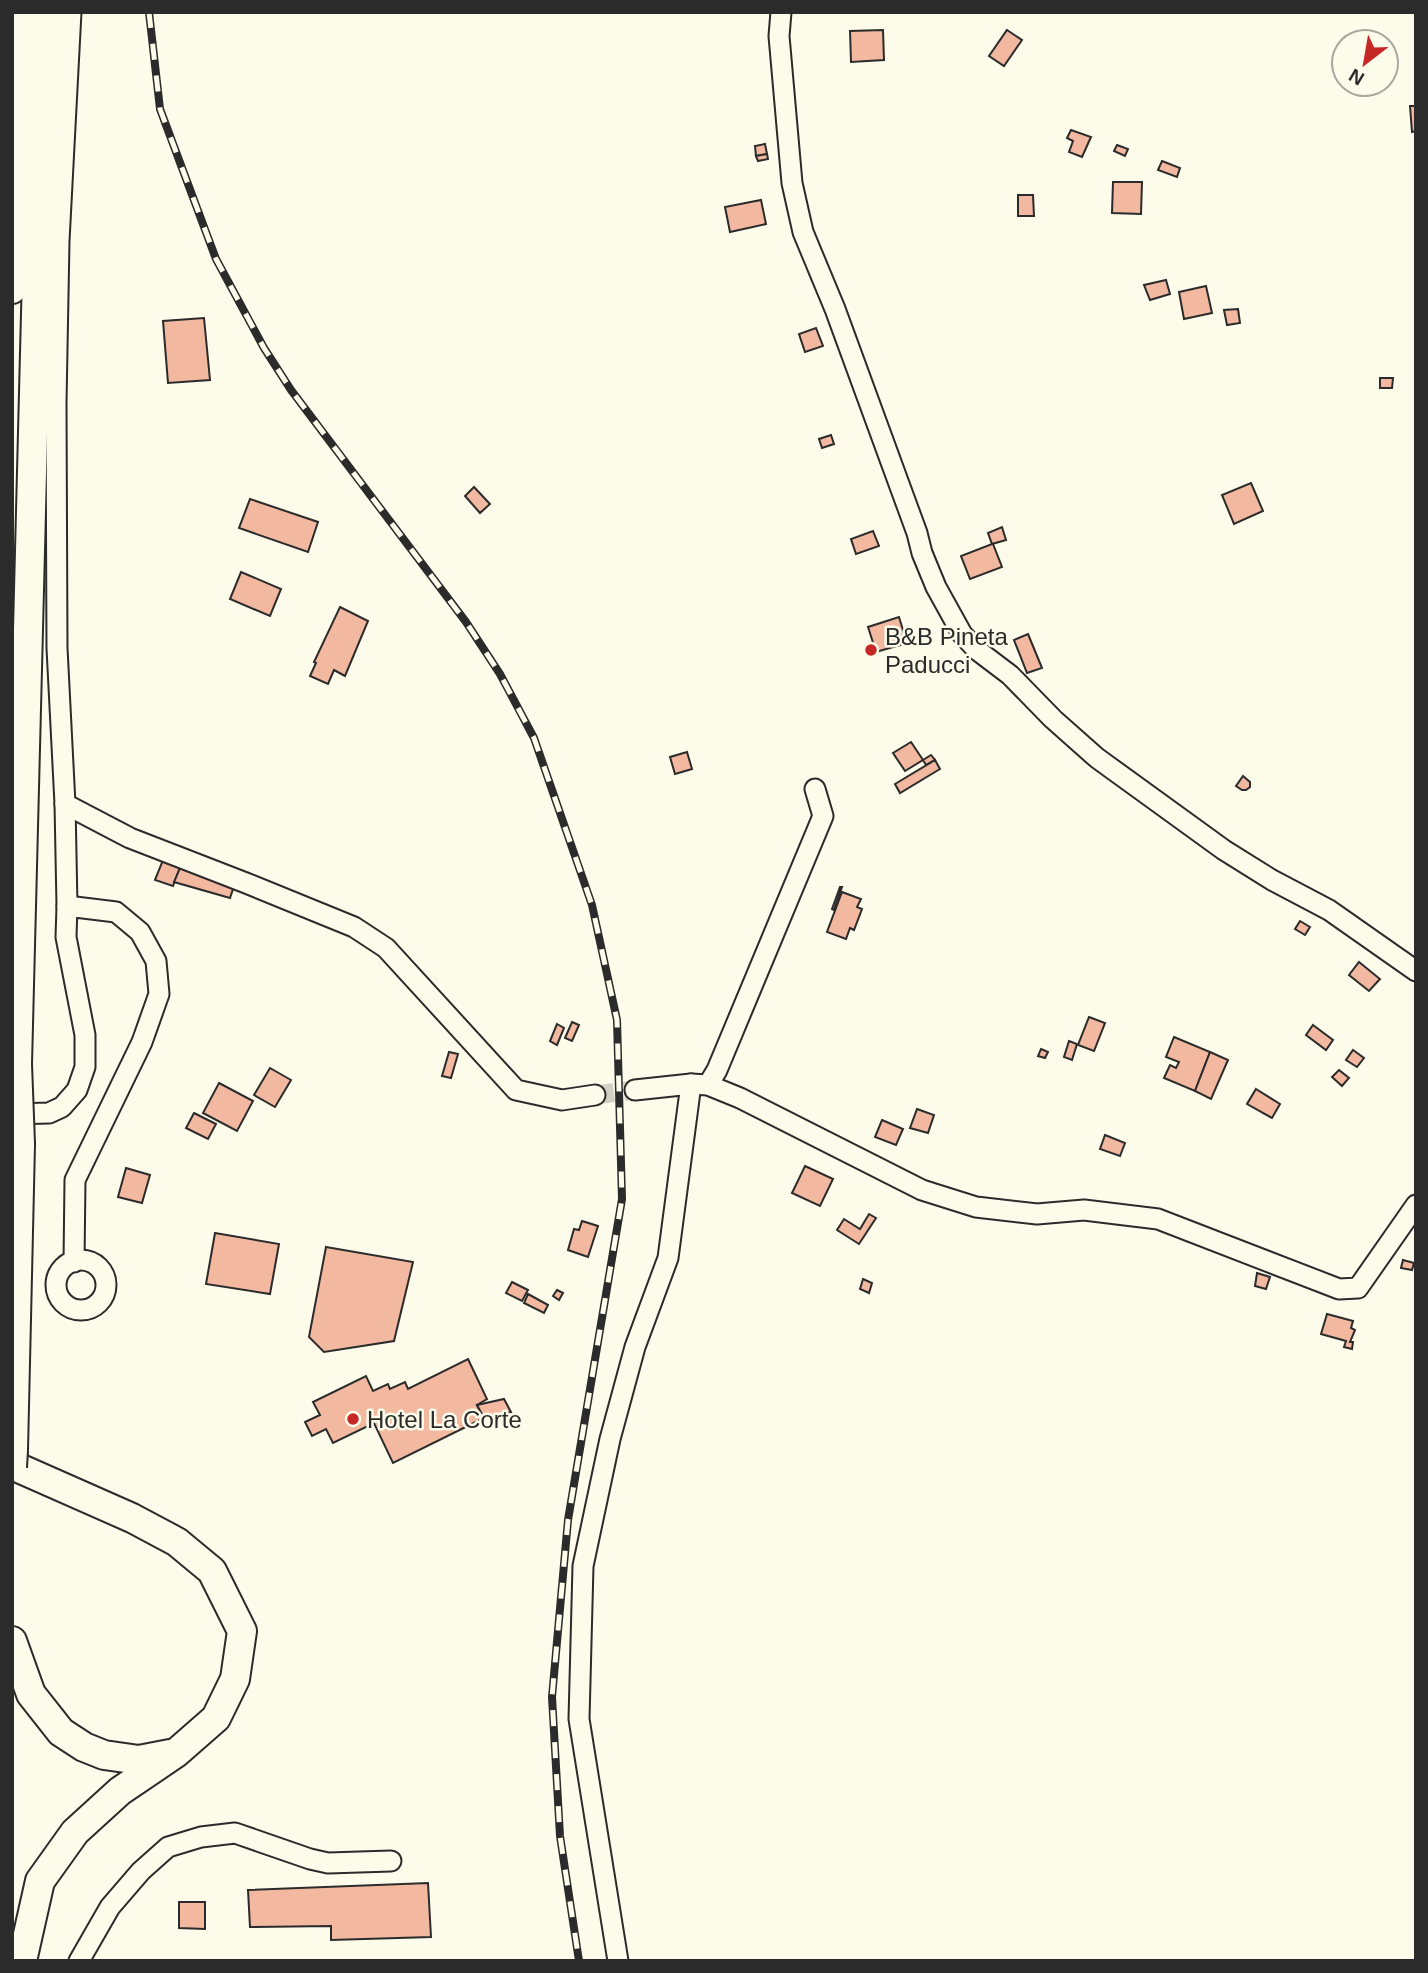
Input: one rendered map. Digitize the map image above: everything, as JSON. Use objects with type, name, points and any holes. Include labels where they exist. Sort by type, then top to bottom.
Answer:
[{"type":"highway","points":[[12,289],[28,12]]},
{"type":"highway","points":[[22,1961],[40,1881],[75,1832],[120,1791],[176,1753],[216,1718],[235,1679],[242,1631],[212,1571],[177,1542],[132,1518],[12,1466],[20,1144],[17,1064],[37,274],[51,12]]},
{"type":"highway","points":[[12,1641],[31,1694],[61,1732],[104,1755],[139,1760],[176,1753]]},
{"type":"street","points":[[12,1114],[50,1113],[62,1107],[77,1090],[85,1067],[85,1035],[66,937],[65,804],[57,648],[56,390],[59,241],[71,12]]},
{"type":"street","points":[[781,12],[779,36],[792,183],[803,232],[835,309],[922,553],[936,587],[962,634],[977,650],[1010,675],[1053,719],[1097,758],[1224,850],[1272,880],[1329,910],[1416,971]]},
{"type":"street","points":[[618,1961],[579,1719],[583,1566],[610,1439],[635,1347],[668,1258],[700,1085],[722,1058],[823,816],[815,789]]},
{"type":"street","points":[[65,804],[130,838],[354,928],[386,948],[516,1090],[562,1100],[595,1095]]},
{"type":"street","points":[[67,906],[116,912],[140,932],[156,961],[159,994],[142,1042],[75,1180],[74,1262]]},
{"type":"street","points":[[635,1090],[700,1085],[740,1098],[922,1189],[976,1207],[1037,1214],[1084,1210],[1158,1219],[1339,1289],[1358,1288],[1416,1205]]},
{"type":"street","points":[[79,1961],[110,1907],[141,1871],[168,1847],[201,1837],[235,1833],[328,1863],[391,1861]]},
{"type":"building","points":[[883,30],[884,60],[851,62],[850,31]]},
{"type":"building","points":[[1007,30],[1022,40],[1004,66],[989,56]]},
{"type":"building","points":[[1410,106],[1416,106],[1416,131],[1412,132]]},
{"type":"building","points":[[1071,130],[1091,137],[1082,157],[1069,152],[1073,141],[1067,138]]},
{"type":"building","points":[[765,144],[767,154],[756,156],[755,146]]},
{"type":"building","points":[[1117,145],[1128,149],[1125,156],[1114,151]]},
{"type":"building","points":[[767,154],[768,159],[758,161],[756,156]]},
{"type":"building","points":[[1162,161],[1180,168],[1177,177],[1158,170]]},
{"type":"building","points":[[1113,182],[1142,182],[1141,214],[1112,213]]},
{"type":"building","points":[[1018,195],[1033,195],[1034,216],[1018,216]]},
{"type":"building","points":[[761,200],[766,224],[730,232],[725,207]]},
{"type":"building","points":[[1166,280],[1170,294],[1150,300],[1144,285]]},
{"type":"building","points":[[1206,286],[1212,313],[1184,319],[1179,292]]},
{"type":"building","points":[[1238,309],[1240,323],[1227,325],[1224,310]]},
{"type":"building","points":[[204,318],[210,380],[168,383],[163,321]]},
{"type":"building","points":[[816,328],[823,346],[805,352],[799,334]]},
{"type":"building","points":[[1380,378],[1393,378],[1392,388],[1380,388]]},
{"type":"building","points":[[831,435],[834,444],[822,448],[819,439]]},
{"type":"building","points":[[1251,483],[1263,511],[1234,524],[1222,495]]},
{"type":"building","points":[[474,487],[490,504],[480,513],[465,496]]},
{"type":"building","points":[[250,499],[318,522],[308,552],[239,528]]},
{"type":"building","points":[[1002,527],[1006,540],[992,544],[988,533]]},
{"type":"building","points":[[873,531],[879,546],[856,554],[851,539]]},
{"type":"building","points":[[993,544],[1002,567],[970,579],[961,556]]},
{"type":"building","points":[[241,572],[281,589],[270,616],[230,599]]},
{"type":"building","points":[[340,607],[368,621],[345,676],[334,670],[328,684],[310,676]]},
{"type":"building","points":[[899,617],[907,643],[876,652],[868,627]]},
{"type":"building","points":[[1028,634],[1042,668],[1027,673],[1014,640]]},
{"type":"building","points":[[911,742],[923,760],[905,771],[893,753]]},
{"type":"building","points":[[687,752],[692,769],[675,774],[670,757]]},
{"type":"building","points":[[931,755],[935,760],[926,765],[923,760]]},
{"type":"building","points":[[935,760],[940,769],[900,793],[895,784]]},
{"type":"building","points":[[1243,776],[1250,782],[1250,787],[1246,790],[1236,786]]},
{"type":"building","points":[[165,855],[182,863],[173,886],[155,880]]},
{"type":"building","points":[[182,863],[235,883],[230,898],[174,882]]},
{"type":"building","points":[[842,887],[834,910],[832,909]]},
{"type":"building","points":[[842,892],[861,899],[857,907],[862,909],[854,930],[850,928],[846,939],[827,932]]},
{"type":"building","points":[[1300,921],[1310,927],[1305,935],[1295,929]]},
{"type":"building","points":[[1359,962],[1380,979],[1369,991],[1349,975]]},
{"type":"building","points":[[1089,1017],[1105,1023],[1094,1051],[1078,1045]]},
{"type":"building","points":[[572,1022],[579,1025],[572,1041],[565,1038]]},
{"type":"building","points":[[557,1024],[564,1028],[557,1045],[550,1041]]},
{"type":"building","points":[[1313,1025],[1333,1040],[1326,1050],[1306,1035]]},
{"type":"building","points":[[1174,1037],[1210,1052],[1195,1091],[1164,1078],[1170,1065],[1176,1068],[1179,1062],[1166,1057]]},
{"type":"building","points":[[1069,1041],[1077,1044],[1072,1060],[1064,1057]]},
{"type":"building","points":[[1041,1049],[1048,1052],[1045,1058],[1038,1056]]},
{"type":"building","points":[[1353,1050],[1364,1058],[1357,1067],[1346,1060]]},
{"type":"building","points":[[449,1052],[458,1054],[451,1078],[442,1076]]},
{"type":"building","points":[[1210,1052],[1228,1060],[1211,1099],[1195,1091]]},
{"type":"building","points":[[270,1068],[291,1080],[275,1107],[254,1095]]},
{"type":"building","points":[[1339,1070],[1349,1078],[1342,1086],[1332,1077]]},
{"type":"building","points":[[219,1083],[253,1101],[237,1131],[203,1113]]},
{"type":"building","points":[[1256,1089],[1280,1104],[1272,1118],[1247,1104]]},
{"type":"building","points":[[917,1109],[934,1115],[928,1133],[910,1128]]},
{"type":"building","points":[[194,1113],[216,1124],[208,1139],[186,1128]]},
{"type":"building","points":[[882,1120],[903,1129],[896,1145],[875,1137]]},
{"type":"building","points":[[1105,1135],[1125,1143],[1120,1156],[1100,1149]]},
{"type":"building","points":[[805,1166],[833,1179],[820,1206],[792,1193]]},
{"type":"building","points":[[126,1168],[150,1175],[142,1203],[118,1197]]},
{"type":"building","points":[[869,1214],[876,1218],[859,1244],[837,1230],[844,1219],[860,1229]]},
{"type":"building","points":[[582,1221],[598,1226],[588,1257],[568,1250],[574,1229],[579,1230]]},
{"type":"building","points":[[215,1233],[279,1244],[270,1294],[206,1284]]},
{"type":"building","points":[[326,1247],[413,1262],[394,1341],[324,1352],[309,1337]]},
{"type":"building","points":[[1403,1260],[1414,1263],[1412,1270],[1401,1268]]},
{"type":"building","points":[[1257,1273],[1270,1277],[1266,1289],[1255,1286]]},
{"type":"building","points":[[863,1279],[872,1283],[869,1293],[860,1289]]},
{"type":"building","points":[[512,1282],[528,1290],[522,1301],[506,1293]]},
{"type":"building","points":[[557,1290],[563,1293],[559,1300],[553,1296]]},
{"type":"building","points":[[528,1294],[548,1305],[544,1313],[524,1303]]},
{"type":"building","points":[[1327,1314],[1353,1321],[1351,1328],[1355,1330],[1350,1342],[1353,1342],[1352,1349],[1344,1347],[1346,1341],[1321,1334]]},
{"type":"building","points":[[468,1359],[487,1399],[477,1405],[484,1418],[393,1463],[374,1423],[333,1443],[326,1429],[312,1436],[305,1422],[320,1415],[313,1402],[366,1376],[373,1391],[388,1384],[390,1389],[405,1382],[408,1389]]},
{"type":"building","points":[[504,1399],[511,1412],[484,1418],[477,1405]]},
{"type":"building","points":[[428,1883],[431,1937],[331,1940],[331,1926],[250,1927],[248,1890]]},
{"type":"building","points":[[179,1902],[205,1902],[205,1929],[179,1928]]},
{"type":"tunnel","points":[[595,1095],[635,1090]]},
{"type":"railway","points":[[149,12],[160,109],[216,259],[264,348],[291,390],[466,622],[500,674],[534,738],[592,905],[617,1020],[622,1199],[568,1520],[552,1697],[560,1836],[579,1961]]},
{"type":"place","name":"B&B Pineta Paducci","points":[[871,650]]},
{"type":"place","name":"Hotel La Corte","points":[[353,1419]]}]
